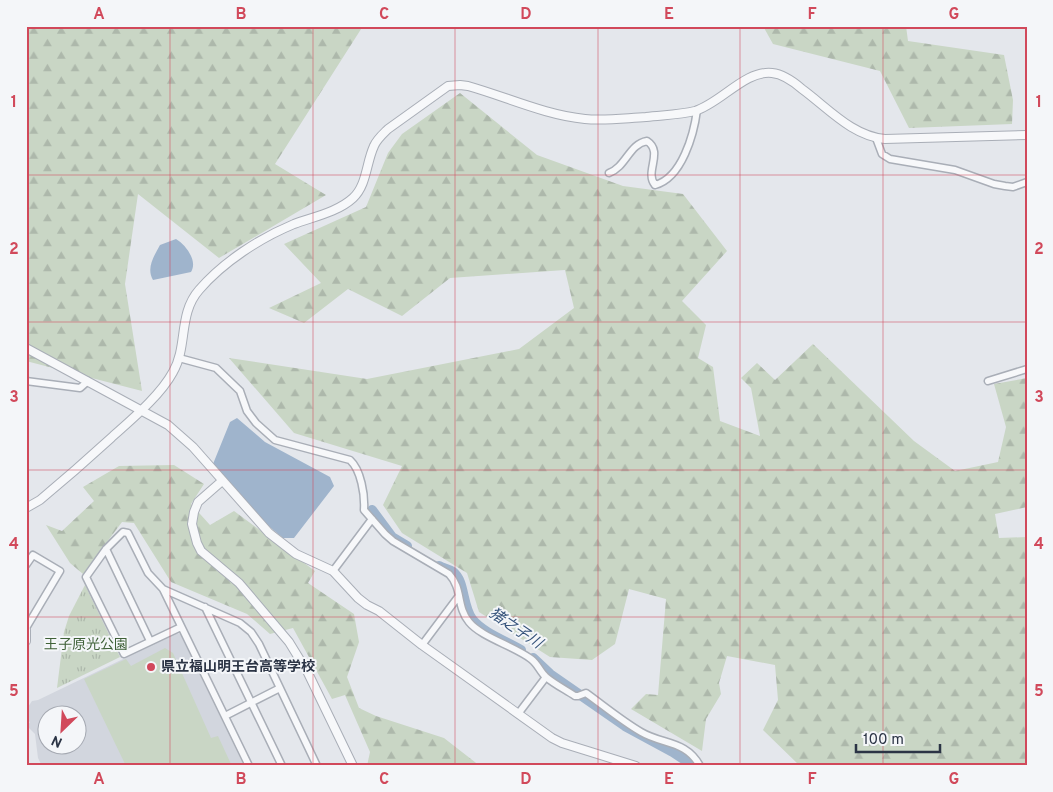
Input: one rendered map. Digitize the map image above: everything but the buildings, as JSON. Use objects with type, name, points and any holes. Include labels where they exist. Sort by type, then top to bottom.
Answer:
[{"type":"street","points":[[26,508],[40,500],[141,412],[172,375],[179,358],[188,306],[199,290],[227,264],[256,244],[293,225],[341,206],[354,198],[363,183],[370,156],[380,137],[388,129],[443,89],[454,85],[468,86],[554,113],[588,119],[674,114],[698,110],[708,106],[753,76],[776,73],[795,84],[854,129],[862,134],[876,138],[885,140],[1027,135]]},
{"type":"street","points":[[609,173],[617,170],[638,144],[647,141],[653,147],[654,152],[651,177],[653,183],[655,185],[659,184],[668,178],[681,162],[689,144],[698,110]]},
{"type":"street","points":[[876,138],[882,154],[890,159],[956,170],[994,184],[1005,186],[1013,187],[1027,182]]},
{"type":"street","points":[[26,348],[168,425],[180,434],[280,544],[296,554],[333,571],[367,605],[380,611],[422,645],[518,714],[562,743],[634,765]]},
{"type":"street","points":[[179,358],[216,368],[240,391],[247,412],[275,440],[350,460],[358,470],[365,502],[364,510],[393,541],[449,574],[456,581],[459,589],[458,597],[463,612],[469,622],[480,631],[532,659],[546,677],[581,695],[586,693],[644,733],[686,748],[693,754],[700,766]]},
{"type":"street","points":[[988,381],[1027,369]]},
{"type":"street","points":[[26,381],[80,388],[88,381]]},
{"type":"street","points":[[222,481],[198,502],[192,524],[196,543],[201,551],[239,583],[289,642],[308,673],[352,766]]},
{"type":"street","points":[[333,571],[372,519]]},
{"type":"street","points":[[181,627],[124,654],[86,577],[106,549],[123,532],[128,532],[148,573],[163,590],[249,766]]},
{"type":"street","points":[[106,549],[150,641]]},
{"type":"street","points":[[26,565],[32,554],[60,571],[26,629],[26,641]]},
{"type":"street","points":[[163,590],[205,606],[240,623],[251,632],[259,644],[317,766]]},
{"type":"street","points":[[422,645],[458,597]]},
{"type":"street","points":[[205,606],[282,766]]},
{"type":"street","points":[[518,714],[546,677]]},
{"type":"street","points":[[225,716],[280,688]]},
{"type":"shaded area","name":"県立福山明王台高等学校","points":[[177,633],[180,634],[244,766],[42,766],[38,758],[35,734],[27,726],[30,722],[26,720],[26,710],[32,701],[38,700]]},
{"type":"green space","points":[[26,26],[363,26],[275,164],[326,195],[219,258],[138,194],[125,284],[142,391],[26,361]]},
{"type":"green space","points":[[763,26],[906,26],[908,41],[1004,55],[1013,100],[1012,124],[909,128],[880,71],[773,44]]},
{"type":"green space","points":[[460,93],[537,155],[623,186],[683,194],[727,251],[682,301],[706,325],[698,358],[713,367],[720,421],[760,436],[751,388],[741,378],[757,363],[775,380],[813,344],[914,441],[955,471],[998,462],[1006,427],[994,384],[1027,378],[1027,507],[995,514],[999,538],[1027,537],[1027,766],[800,766],[763,730],[778,700],[775,665],[727,656],[719,683],[721,694],[706,719],[702,751],[631,709],[646,694],[658,695],[666,599],[629,589],[615,644],[592,660],[550,657],[479,612],[467,573],[402,533],[383,505],[402,466],[294,433],[229,358],[367,379],[519,349],[574,308],[565,270],[450,278],[402,316],[348,289],[304,323],[269,308],[321,283],[284,244],[366,207],[388,153],[402,134]]},
{"type":"green space","points":[[174,465],[204,484],[191,504],[210,525],[234,511],[315,571],[308,583],[354,614],[359,642],[347,677],[359,708],[376,716],[444,738],[480,766],[367,766],[370,752],[345,695],[332,699],[293,628],[270,634],[247,614],[171,582],[134,523],[122,522],[83,574],[70,563],[46,525],[62,531],[94,501],[83,487],[119,466]]},
{"type":"green space","name":"王子原光公園","points":[[85,585],[120,657],[57,688],[64,632],[69,616]]},
{"type":"green space","points":[[165,648],[173,653],[211,738],[218,736],[231,764],[227,766],[126,766],[84,679],[126,659],[131,666]]},
{"type":"water","points":[[176,239],[184,245],[192,258],[193,268],[191,272],[153,280],[150,271],[153,258],[160,245]]},
{"type":"water","points":[[237,418],[265,442],[330,477],[334,486],[294,538],[283,538],[265,523],[213,464],[230,422]]},
{"type":"waterway","name":"猪之子川","points":[[372,510],[392,537],[407,546]]},
{"type":"waterway","name":"猪之子川","points":[[439,566],[453,572],[457,576],[472,619],[488,633],[521,650]]},
{"type":"waterway","name":"猪之子川","points":[[533,658],[550,674],[625,726],[673,752],[694,766]]},
{"type":"place","name":"県立福山明王台高等学校","points":[[151,667]]}]
